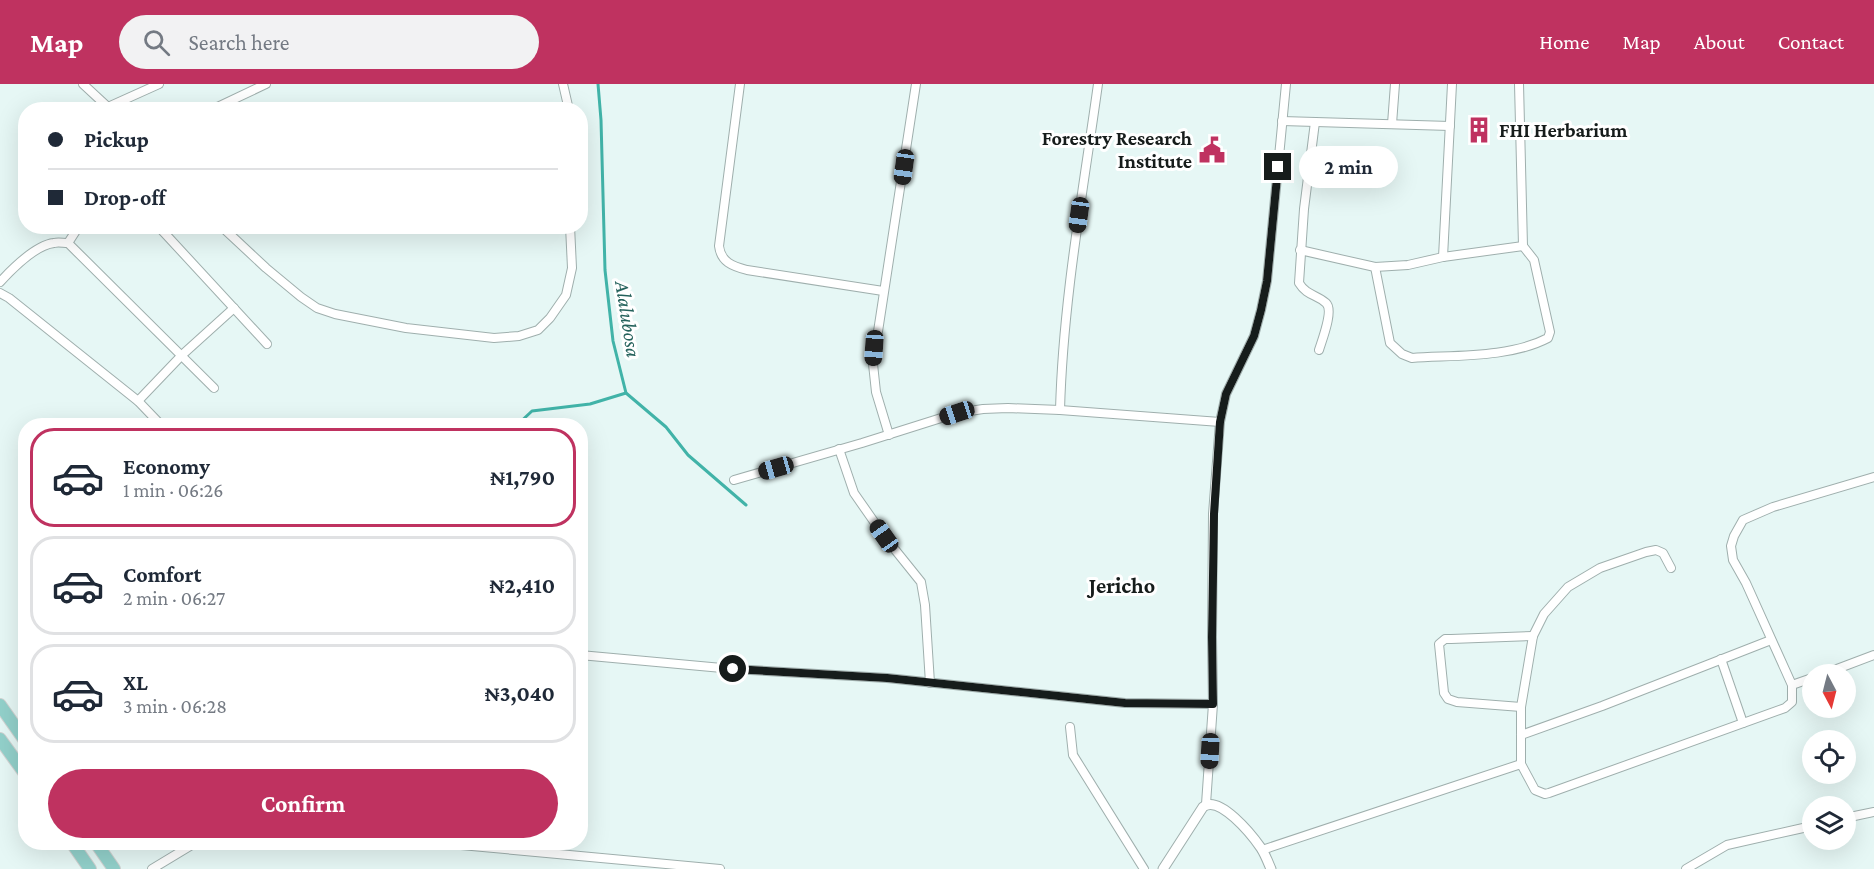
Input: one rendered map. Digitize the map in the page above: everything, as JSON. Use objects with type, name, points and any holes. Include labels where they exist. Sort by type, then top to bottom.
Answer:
[{"type":"main road","points":[[0,705],[18,731]]},
{"type":"main road","points":[[0,739],[18,764]]},
{"type":"main road","points":[[77,850],[90,869]]},
{"type":"main road","points":[[101,850],[114,869]]},
{"type":"street","points":[[84,84],[104,102]]},
{"type":"street","points":[[122,102],[159,84]]},
{"type":"street","points":[[228,102],[266,84]]},
{"type":"street","points":[[563,84],[567,102]]},
{"type":"street","points":[[740,84],[719,246],[724,261],[747,270],[883,291]]},
{"type":"street","points":[[889,435],[876,392],[873,371],[874,348],[916,84]]},
{"type":"street","points":[[1060,410],[1063,337],[1098,84]]},
{"type":"street","points":[[1162,869],[1206,804],[1213,704],[1214,514],[1220,422],[1226,394],[1254,336],[1267,281],[1286,84]]},
{"type":"street","points":[[1392,124],[1395,84]]},
{"type":"street","points":[[1443,257],[1452,84]]},
{"type":"street","points":[[1375,267],[1390,343],[1402,354],[1412,358],[1510,351],[1539,343],[1548,338],[1550,332],[1534,260],[1523,246],[1519,84]]},
{"type":"street","points":[[1282,121],[1450,126]]},
{"type":"street","points":[[1315,122],[1300,250],[1299,283],[1302,289],[1329,307],[1319,350]]},
{"type":"street","points":[[68,243],[74,234]]},
{"type":"street","points":[[165,234],[267,344]]},
{"type":"street","points":[[230,234],[266,268],[317,308],[335,314],[396,326],[494,338],[519,336],[538,330],[550,318],[566,295],[572,268],[570,234]]},
{"type":"street","points":[[0,282],[12,269],[43,246],[68,243],[214,388]]},
{"type":"street","points":[[1300,250],[1375,267],[1408,265],[1443,257],[1523,246]]},
{"type":"street","points":[[0,293],[138,401],[154,418]]},
{"type":"street","points":[[138,401],[182,355],[234,308]]},
{"type":"street","points":[[734,480],[957,413],[1008,408],[1220,422]]},
{"type":"street","points":[[839,449],[854,493],[884,536],[921,582],[925,605],[930,682]]},
{"type":"street","points":[[1671,568],[1663,554],[1656,550],[1632,555],[1600,568],[1568,587],[1544,614],[1533,636],[1521,707],[1521,764],[1535,790],[1545,794],[1785,708],[1792,702],[1792,685],[1746,583],[1733,560],[1731,546],[1743,520],[1773,507],[1874,477]]},
{"type":"street","points":[[1521,707],[1457,702],[1448,699],[1444,693],[1439,644],[1445,639],[1533,636]]},
{"type":"street","points":[[1521,735],[1771,640]]},
{"type":"street","points":[[1850,664],[1874,655]]},
{"type":"street","points":[[588,656],[733,669],[876,677],[1125,703],[1213,704]]},
{"type":"street","points":[[1721,659],[1743,723]]},
{"type":"street","points":[[1792,685],[1802,682]]},
{"type":"street","points":[[1070,727],[1073,755],[1144,869]]},
{"type":"street","points":[[1262,850],[1521,764]]},
{"type":"street","points":[[1206,804],[1214,804],[1238,820],[1262,850],[1271,869]]},
{"type":"street","points":[[1856,816],[1874,812]]},
{"type":"street","points":[[1686,869],[1726,844],[1802,828]]},
{"type":"street","points":[[152,869],[183,850]]},
{"type":"street","points":[[515,850],[720,869]]},
{"type":"waterway","name":"Alalubosa","points":[[598,84],[605,270],[613,341],[626,393],[666,427],[688,455],[746,505]]},
{"type":"waterway","points":[[525,418],[532,411],[590,404],[626,393]]},
{"type":"place","name":"FHI Herbarium","points":[[1479,130]]},
{"type":"place","name":"Forestry Research Institute","points":[[1212,150]]},
{"type":"district","name":"Jericho","points":[[1122,585]]},
{"type":"route","points":[[733,669],[887,678],[1125,703],[1213,704],[1214,514],[1220,422],[1226,394],[1254,336],[1261,310],[1267,281],[1278,167]]}]
